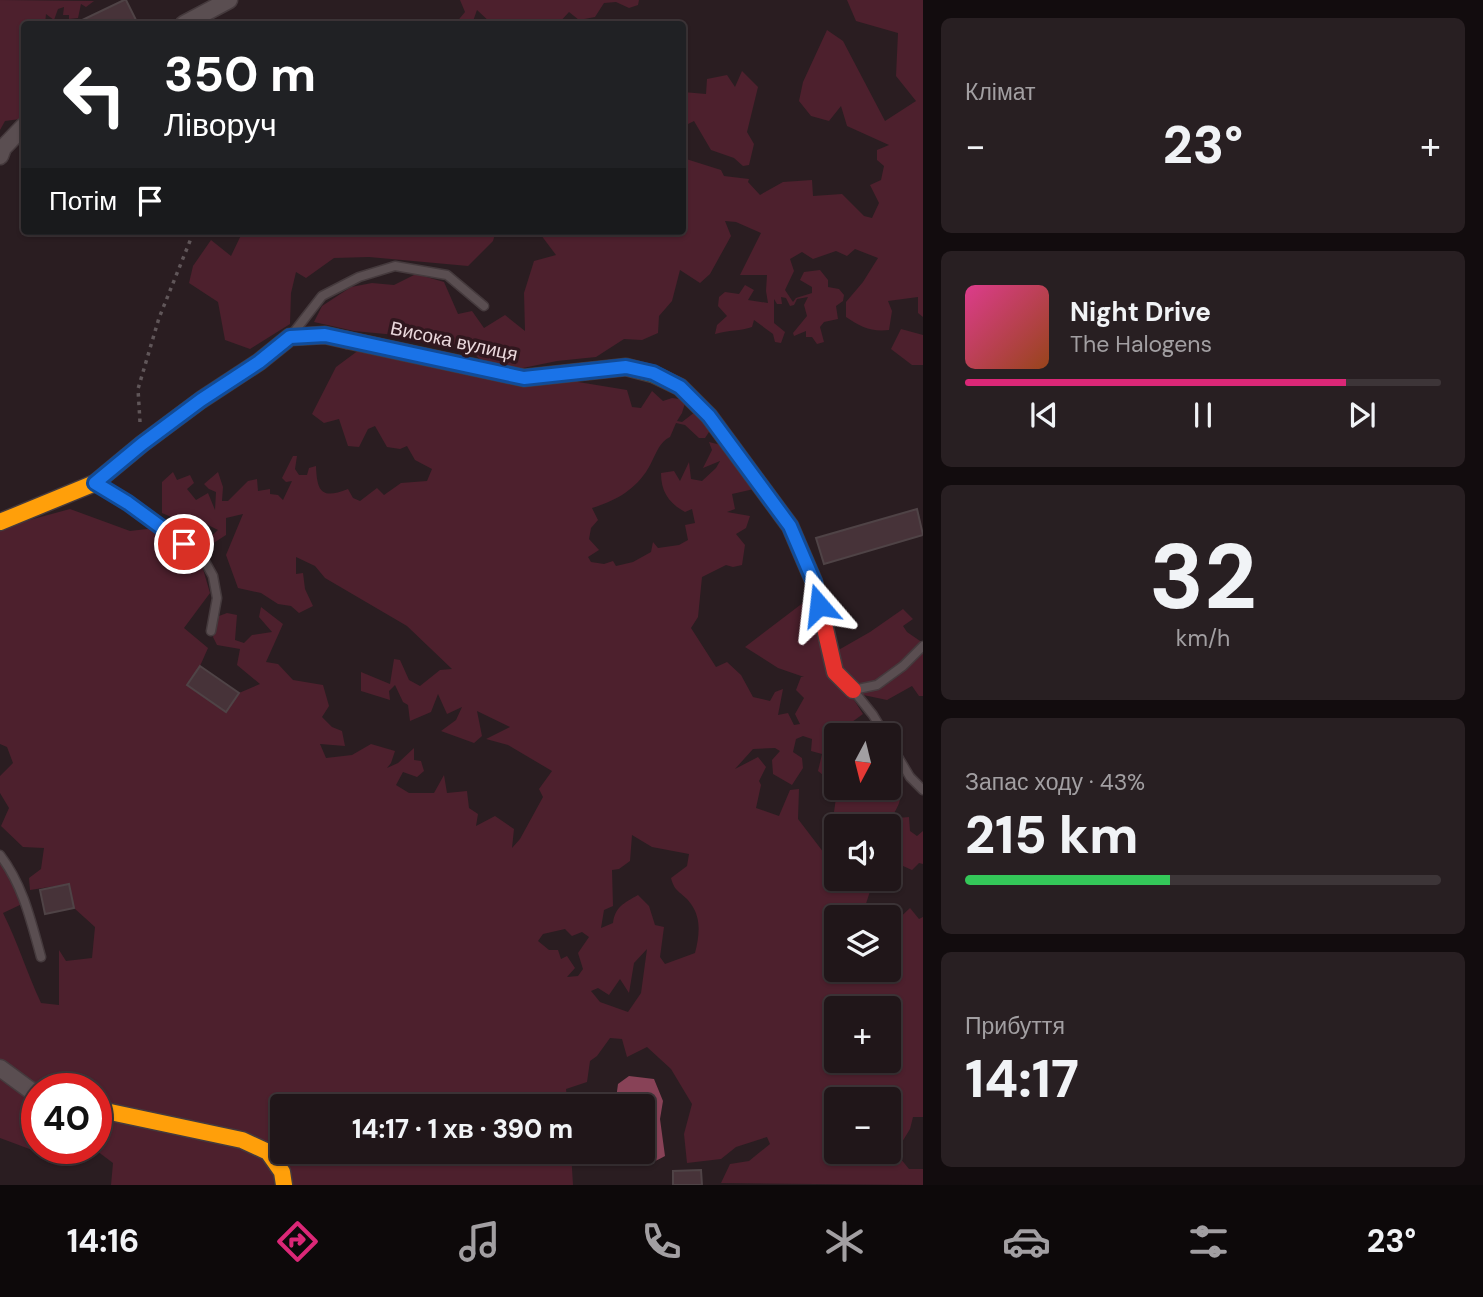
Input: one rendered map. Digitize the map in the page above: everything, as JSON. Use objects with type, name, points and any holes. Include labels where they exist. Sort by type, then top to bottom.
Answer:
[{"type":"street","points":[[189,21],[218,2]]},
{"type":"street","points":[[0,156],[21,129]]},
{"type":"street","name":"Висока вулиця","points":[[290,337],[325,335],[524,378],[626,367],[653,373],[680,387],[709,416],[790,526],[814,582],[835,672],[853,690]]},
{"type":"street","points":[[0,522],[95,483],[142,444],[290,337]]},
{"type":"street","points":[[0,1068],[21,1083]]},
{"type":"street","points":[[112,1112],[242,1140],[268,1152],[282,1172],[284,1185]]},
{"type":"lane","points":[[290,337],[322,296],[359,277],[395,266],[447,275],[484,306]]},
{"type":"lane","points":[[95,483],[128,503],[203,558],[213,576],[217,598],[211,631]]},
{"type":"lane","points":[[878,723],[853,690],[877,685],[903,666],[923,646]]},
{"type":"lane","points":[[901,761],[923,790]]},
{"type":"lane","points":[[0,855],[11,869],[26,904],[41,957]]},
{"type":"path","points":[[142,444],[138,389],[159,318],[192,235]]},
{"type":"shaded area","points":[[0,0],[94,1],[86,7],[81,4],[78,18],[69,19],[69,15],[63,15],[64,7],[58,9],[54,20],[46,14],[45,21],[21,21],[21,118],[5,121],[0,130]]},
{"type":"shaded area","points":[[460,0],[639,0],[638,5],[629,8],[616,2],[604,3],[595,17],[579,20],[569,12],[561,21],[489,21],[477,10],[473,21],[458,21],[465,12]]},
{"type":"shaded area","points":[[847,0],[923,0],[923,317],[918,313],[918,297],[888,301],[892,311],[889,330],[871,329],[857,324],[846,317],[846,302],[878,258],[855,249],[847,256],[836,251],[813,259],[802,252],[790,259],[794,271],[785,290],[793,302],[796,298],[812,293],[812,287],[800,280],[804,272],[820,270],[828,280],[828,287],[839,289],[844,295],[843,301],[836,306],[838,319],[824,322],[820,327],[824,342],[817,344],[812,337],[806,337],[806,331],[794,336],[793,333],[807,316],[804,305],[808,297],[797,299],[794,305],[790,306],[786,298],[781,297],[782,304],[777,304],[774,299],[774,323],[785,332],[781,343],[775,342],[773,334],[754,320],[752,327],[715,334],[717,325],[727,316],[718,306],[719,297],[725,292],[739,294],[745,285],[754,290],[748,300],[768,303],[767,275],[740,275],[761,233],[736,222],[725,221],[731,236],[710,274],[700,283],[680,270],[672,301],[659,316],[658,333],[642,340],[624,339],[596,357],[518,369],[487,365],[475,355],[438,339],[354,331],[314,322],[322,306],[351,287],[372,283],[394,285],[416,274],[444,282],[458,314],[472,311],[484,328],[505,315],[525,331],[524,293],[534,261],[556,255],[541,235],[686,235],[686,159],[721,170],[724,176],[749,179],[748,182],[760,195],[783,182],[812,180],[813,196],[842,194],[864,216],[872,218],[879,203],[870,185],[881,180],[884,166],[877,160],[877,150],[889,145],[847,126],[841,106],[829,121],[811,116],[799,101],[803,82],[827,30],[843,41],[885,121],[916,101],[896,76],[898,33],[856,21]]},
{"type":"shaded area","points":[[742,71],[758,87],[747,132],[754,144],[749,165],[743,166],[734,158],[711,150],[694,121],[686,125],[686,92],[706,94],[707,79],[727,75],[735,87]]},
{"type":"shaded area","points":[[241,235],[495,235],[493,241],[468,266],[369,257],[334,258],[306,278],[296,272],[291,293],[290,324],[250,349],[225,340],[218,302],[189,283],[193,266],[211,240],[231,256]]},
{"type":"shaded area","points":[[901,329],[923,335],[923,365],[912,365],[891,349]]},
{"type":"shaded area","points":[[363,347],[627,390],[632,407],[641,408],[652,391],[663,401],[672,398],[686,400],[677,421],[682,422],[695,412],[711,429],[705,438],[699,438],[685,425],[676,423],[670,437],[662,443],[646,472],[635,485],[615,499],[592,508],[598,520],[591,528],[589,539],[599,550],[588,557],[591,562],[604,564],[613,561],[616,566],[633,562],[651,552],[653,542],[658,548],[679,545],[688,540],[685,525],[695,523],[692,509],[685,512],[670,501],[662,486],[661,473],[674,471],[680,481],[689,462],[691,479],[702,481],[720,461],[703,468],[712,450],[709,442],[725,446],[754,489],[732,494],[735,509],[727,512],[750,516],[746,528],[736,534],[745,545],[742,565],[726,565],[702,577],[698,617],[691,628],[716,667],[727,662],[741,675],[753,697],[770,701],[775,692],[783,689],[778,715],[788,713],[794,725],[800,724],[795,714],[804,698],[796,690],[801,677],[804,677],[778,668],[745,647],[812,596],[828,656],[903,609],[913,619],[903,626],[923,643],[923,696],[919,696],[912,686],[887,700],[849,692],[863,714],[852,723],[824,723],[824,775],[818,771],[822,754],[811,751],[812,739],[803,736],[796,739],[793,752],[802,758],[803,768],[792,785],[773,774],[772,760],[780,751],[775,748],[753,749],[735,769],[758,757],[766,767],[759,781],[761,785],[756,808],[779,816],[790,790],[799,789],[798,819],[824,853],[824,891],[870,891],[866,905],[824,905],[824,982],[901,982],[901,917],[910,908],[919,919],[923,917],[923,1117],[913,1117],[910,1129],[901,1144],[901,1087],[824,1087],[824,1164],[901,1164],[901,1159],[909,1169],[923,1169],[923,1185],[721,1183],[730,1164],[749,1161],[770,1144],[767,1137],[736,1147],[721,1159],[687,1163],[684,1134],[692,1104],[671,1069],[647,1047],[627,1057],[622,1039],[610,1038],[590,1061],[587,1082],[566,1089],[567,1094],[270,1094],[270,1164],[572,1164],[573,1185],[111,1185],[112,1073],[21,1073],[21,1146],[0,1138],[0,861],[22,904],[3,913],[41,1003],[59,1005],[59,950],[66,961],[92,958],[95,927],[74,908],[69,884],[30,890],[29,878],[41,869],[44,848],[23,847],[1,826],[9,808],[0,793],[0,776],[13,763],[7,747],[0,744],[0,528],[70,509],[130,531],[155,528],[203,569],[210,593],[184,628],[208,648],[188,685],[226,712],[239,693],[260,684],[237,665],[240,649],[217,645],[213,637],[219,616],[227,613],[237,615],[235,640],[244,643],[252,635],[272,632],[259,617],[261,607],[283,624],[266,662],[278,664],[293,680],[323,685],[329,706],[322,717],[332,727],[342,731],[345,746],[320,744],[326,758],[352,755],[371,744],[395,751],[387,768],[398,763],[414,748],[414,760],[421,761],[424,771],[417,777],[403,772],[396,785],[409,793],[434,793],[444,775],[447,793],[467,791],[469,808],[478,814],[476,826],[495,816],[514,829],[512,848],[520,839],[543,797],[539,789],[552,771],[508,745],[486,739],[510,727],[477,711],[482,736],[474,743],[441,731],[456,720],[462,707],[447,714],[438,694],[431,712],[410,721],[408,705],[403,702],[395,685],[389,691],[390,700],[361,691],[361,672],[390,684],[394,659],[400,660],[409,680],[420,686],[440,670],[452,669],[407,626],[325,578],[315,566],[296,557],[296,574],[303,573],[305,589],[313,606],[299,613],[291,606],[278,604],[261,593],[238,588],[226,555],[243,514],[226,518],[226,535],[212,544],[206,541],[218,530],[208,525],[192,526],[162,513],[162,482],[173,472],[177,480],[190,475],[194,483],[187,489],[196,500],[208,493],[215,510],[216,492],[204,484],[218,472],[223,487],[222,501],[228,501],[248,481],[257,479],[258,491],[270,489],[270,494],[278,495],[283,500],[292,481],[286,482],[282,478],[293,456],[297,456],[295,469],[299,475],[307,475],[309,468],[316,466],[322,491],[332,494],[348,489],[353,498],[360,501],[377,488],[384,495],[401,483],[427,481],[432,469],[415,460],[407,446],[400,449],[387,447],[375,426],[368,429],[359,447],[348,446],[339,419],[324,423],[312,414],[336,367]],"holes":[[[632,835],[652,847],[689,854],[687,866],[671,878],[697,916],[695,953],[665,964],[660,957],[664,927],[655,925],[649,906],[638,895],[618,909],[613,923],[601,928],[604,910],[613,906],[612,870],[619,869],[630,861]],[[565,929],[572,936],[582,932],[589,937],[578,953],[583,969],[578,976],[567,977],[575,968],[567,956],[561,959],[558,950],[549,950],[538,941],[543,934]],[[647,949],[641,993],[628,1012],[600,1002],[591,991],[598,988],[609,995],[620,979],[629,993],[634,963]]]},
{"type":"shaded area","points":[[836,800],[900,800],[894,814],[834,812]]},
{"type":"shaded area","points":[[909,817],[910,831],[917,836],[923,831],[923,864],[919,863],[912,870],[903,866],[901,818]]},
{"type":"shaded area","points":[[629,1076],[654,1079],[663,1101],[660,1119],[665,1156],[655,1160],[655,1094],[617,1094],[618,1084]]},
{"type":"building","points":[[124,0],[136,21],[80,21]]},
{"type":"building","points":[[917,509],[923,535],[824,564],[816,538]]},
{"type":"building","points":[[200,666],[239,693],[226,712],[187,685]]},
{"type":"building","points":[[69,884],[74,908],[45,914],[40,890]]},
{"type":"building","points":[[701,1170],[702,1185],[673,1185],[673,1171]]},
{"type":"traffic: fast","points":[[347,340],[524,378],[626,367],[653,374],[680,387],[709,416],[790,526],[814,582],[821,611]]},
{"type":"traffic: slow","points":[[0,522],[95,483],[142,444],[290,337],[325,335],[347,340]]},
{"type":"traffic: slow","points":[[112,1112],[242,1140],[268,1152],[282,1172],[284,1185]]},
{"type":"traffic: jam","points":[[821,611],[835,672],[853,690]]},
{"type":"route","points":[[184,544],[128,503],[95,483],[142,444],[290,337],[325,335],[524,378],[626,367],[653,373],[680,387],[709,416],[790,526],[814,582],[819,605]]}]
